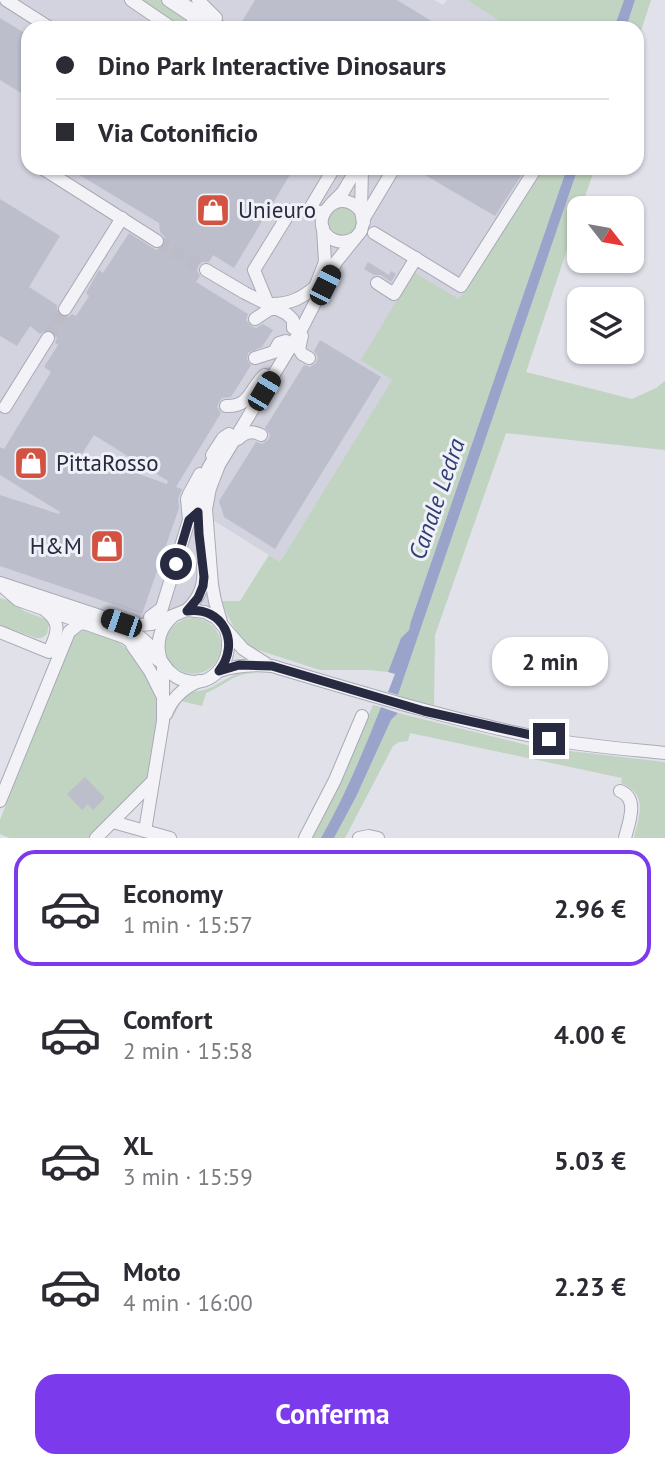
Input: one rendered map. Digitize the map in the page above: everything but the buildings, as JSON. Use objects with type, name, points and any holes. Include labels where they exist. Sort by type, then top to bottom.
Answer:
[{"type":"street","points":[[6,0],[39,21]]},
{"type":"street","points":[[131,0],[162,21]]},
{"type":"street","points":[[168,0],[192,16],[194,21]]},
{"type":"street","points":[[177,0],[212,21]]},
{"type":"street","points":[[198,0],[218,21]]},
{"type":"street","points":[[52,175],[157,240]]},
{"type":"street","points":[[309,210],[330,175]]},
{"type":"street","points":[[150,617],[162,608],[194,516],[203,478],[286,341],[315,287],[325,262],[322,222],[327,209],[355,175]]},
{"type":"street","points":[[219,671],[227,659],[229,645],[212,585],[206,509],[209,488],[219,465],[313,307],[336,262],[362,226],[360,175]]},
{"type":"street","points":[[362,216],[389,175]]},
{"type":"street","points":[[273,306],[254,270],[291,210],[316,211],[327,209],[337,201],[351,202],[374,233],[461,286],[532,175]]},
{"type":"street","points":[[65,309],[122,218]]},
{"type":"street","points":[[323,228],[326,234],[343,242],[374,233]]},
{"type":"street","points":[[377,283],[394,294],[416,258]]},
{"type":"street","points":[[206,270],[290,317],[293,328]]},
{"type":"street","points":[[256,319],[273,306],[292,302],[315,287]]},
{"type":"street","points":[[309,358],[302,354],[299,346],[312,320],[313,307]]},
{"type":"street","points":[[5,407],[48,338]]},
{"type":"street","points":[[255,358],[274,352],[279,343],[286,341]]},
{"type":"street","points":[[226,405],[236,406],[245,401],[265,375]]},
{"type":"street","points":[[219,465],[243,434],[252,432],[261,435]]},
{"type":"street","points":[[191,488],[223,438],[229,434]]},
{"type":"street","points":[[145,831],[163,721],[164,699],[158,643],[162,629],[171,618],[198,598],[204,577],[191,488],[184,473]]},
{"type":"street","points":[[0,583],[18,600],[124,637],[161,661]]},
{"type":"street","points":[[0,583],[121,623],[152,624],[182,612],[205,612],[248,654],[272,666],[398,704],[477,724],[549,739],[665,753]]},
{"type":"street","points":[[40,607],[56,622],[54,654]]},
{"type":"street","points":[[0,801],[54,654],[69,632],[85,623]]},
{"type":"street","points":[[121,623],[141,638],[168,671],[183,680],[199,681]]},
{"type":"street","points":[[0,632],[54,654]]},
{"type":"street","points":[[124,637],[146,664],[164,699]]},
{"type":"street","points":[[163,721],[179,693],[190,685],[239,665],[272,666]]},
{"type":"street","points":[[305,838],[335,780],[362,716]]},
{"type":"street","points":[[96,838],[153,781]]},
{"type":"street","points":[[620,791],[628,795],[632,803],[625,838]]},
{"type":"street","points":[[113,822],[170,838]]},
{"type":"street","points":[[359,838],[378,838]]},
{"type":"shaded area","points":[[0,0],[434,0],[443,5],[447,0],[467,0],[501,21],[21,21],[21,175],[536,175],[459,299],[414,272],[393,379],[280,562],[213,520],[222,601],[229,619],[211,606],[200,602],[185,603],[154,619],[128,620],[0,577]]},
{"type":"green space","points":[[138,0],[161,0],[188,17],[190,21],[170,21]]},
{"type":"green space","points":[[467,0],[624,0],[616,21],[500,21]]},
{"type":"green space","points":[[635,0],[651,0],[644,22],[628,21]]},
{"type":"green space","points":[[536,175],[565,175],[409,630],[401,638],[388,672],[320,670],[252,648],[237,633],[222,601],[240,601],[269,555],[280,562],[392,380],[361,360],[414,272],[459,299]]},
{"type":"green space","points":[[576,175],[593,175],[585,196],[568,196]]},
{"type":"green space","points":[[567,200],[567,250],[526,372],[632,399],[665,381],[665,450],[506,433],[435,635],[434,705],[398,695]]},
{"type":"green space","points":[[343,207],[349,208],[357,216],[357,228],[349,236],[343,237],[337,236],[329,228],[328,222],[329,216],[337,208]]},
{"type":"green space","points":[[0,598],[45,619],[49,624],[47,634],[36,638],[0,625]]},
{"type":"green space","points":[[187,618],[199,618],[209,622],[217,630],[221,646],[217,662],[209,670],[199,674],[187,674],[177,670],[169,662],[165,652],[165,640],[169,630],[177,622]]},
{"type":"green space","points":[[84,630],[117,641],[127,649],[139,662],[157,697],[159,713],[149,782],[91,838],[10,838],[0,834],[0,820],[73,637]]},
{"type":"green space","points":[[243,671],[256,673],[235,677],[206,693],[202,706],[181,701],[171,721],[177,705],[186,695],[205,690]]},
{"type":"green space","points":[[373,705],[381,707],[346,790],[321,838],[312,838],[338,788]]},
{"type":"green space","points":[[398,713],[535,747],[665,762],[665,838],[634,838],[639,799],[636,793],[621,783],[622,778],[410,733],[408,741],[393,746],[345,838],[334,838],[391,720]]},
{"type":"water","points":[[624,0],[635,0],[628,21],[616,21]]},
{"type":"water","points":[[565,175],[576,175],[398,695],[388,692],[395,674],[388,672],[401,638],[409,630]]},
{"type":"water","points":[[381,707],[398,713],[391,720],[334,838],[321,838],[346,790]]},
{"type":"tunnel","points":[[157,241],[206,270]]},
{"type":"tunnel","points":[[48,338],[65,309]]},
{"type":"place","name":"Unieuro","points":[[213,210]]},
{"type":"place","name":"PittaRosso","points":[[31,463]]},
{"type":"place","name":"H&M","points":[[107,546]]},
{"type":"route","points":[[176,564],[189,520],[198,512],[204,577],[201,593],[187,611],[199,610],[211,614],[221,622],[226,631],[229,652],[219,671],[239,665],[272,666],[424,711],[549,739]]},
{"type":"water label","name":"Canale Ledra","points":[[437,499]]}]
